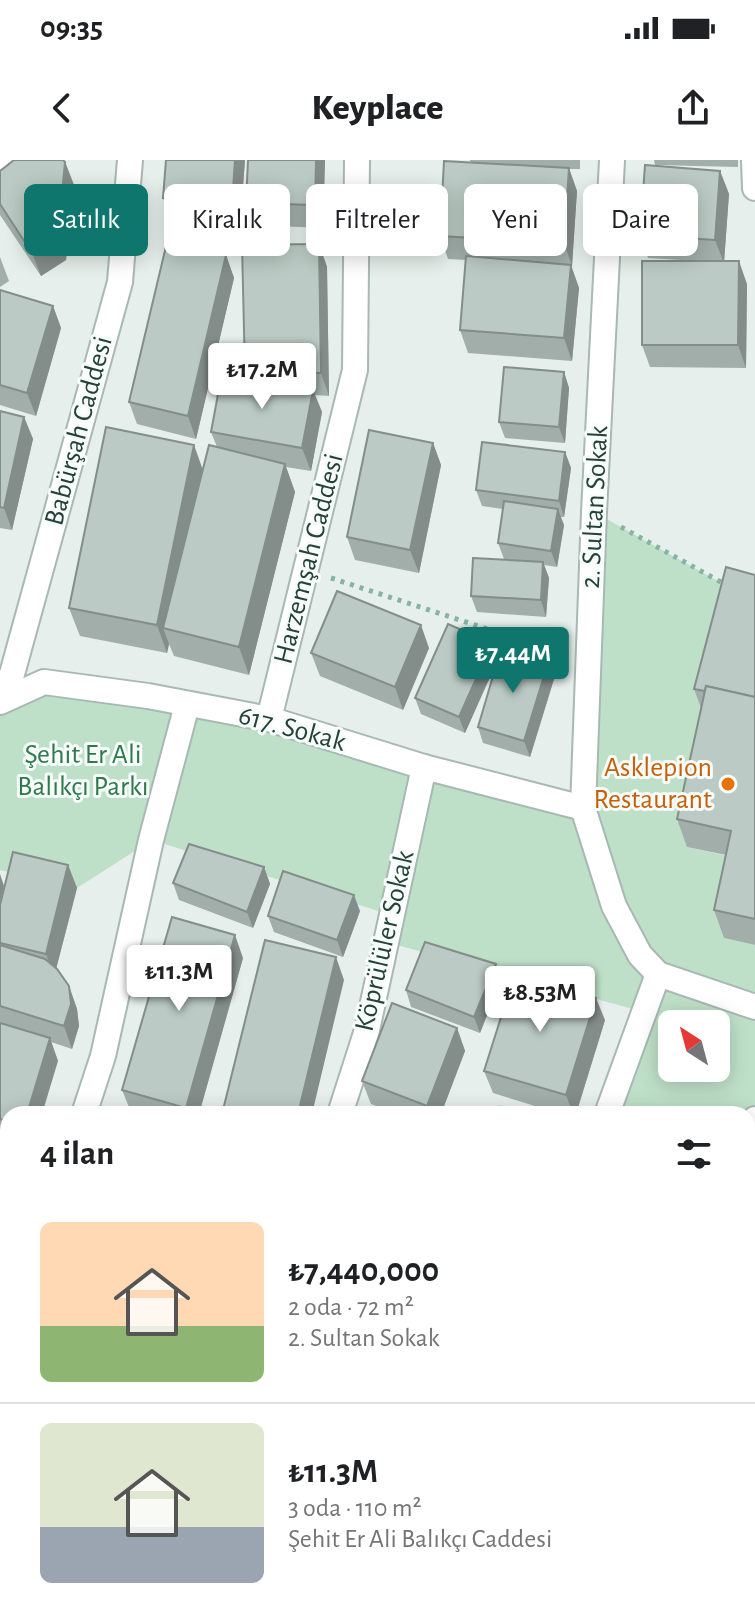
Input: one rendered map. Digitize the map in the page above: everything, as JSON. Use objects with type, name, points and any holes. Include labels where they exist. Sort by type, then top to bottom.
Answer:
[{"type":"street","points":[[0,168],[14,160]]},
{"type":"street","name":"Babürşah Caddesi","points":[[0,699],[12,674],[120,282],[130,160]]},
{"type":"street","name":"Harzemşah Caddesi","points":[[269,719],[355,370],[357,160]]},
{"type":"street","name":"2. Sultan Sokak","points":[[612,160],[583,808],[614,906],[640,955],[658,974]]},
{"type":"street","points":[[754,160],[755,188]]},
{"type":"street","name":"617. Sokak","points":[[0,699],[44,682],[148,696],[269,719],[424,767],[583,808]]},
{"type":"street","points":[[87,1106],[103,1056],[151,840],[187,705]]},
{"type":"street","name":"Köprülüler Sokak","points":[[343,1106],[367,1030],[424,767]]},
{"type":"street","points":[[610,1106],[658,974],[755,1007]]},
{"type":"path","points":[[615,524],[734,590]]},
{"type":"path","points":[[346,583],[588,662]]},
{"type":"green space","name":"Şehit Er Ali Balıkçı Parkı","points":[[594,512],[734,590],[687,847],[741,859],[724,938],[755,945],[755,1106],[610,1106],[644,1012],[386,942],[391,915],[152,840],[77,888],[0,870],[0,702],[21,693],[97,688],[583,808]]},
{"type":"building","points":[[14,160],[65,162],[63,184],[24,184],[24,241],[0,204],[0,171]]},
{"type":"building","points":[[166,160],[235,160],[233,184],[164,184]]},
{"type":"building","points":[[248,160],[316,160],[315,184],[306,184],[306,205],[290,204],[290,184],[247,184]]},
{"type":"building","points":[[444,161],[569,168],[567,198],[567,184],[464,184],[464,237],[448,236],[448,184],[443,184]]},
{"type":"building","points":[[645,165],[720,171],[715,240],[698,239],[698,184],[644,184]]},
{"type":"building","points":[[290,244],[306,244],[306,256],[319,256],[321,373],[245,372],[242,256],[290,256]]},
{"type":"building","points":[[164,255],[226,256],[188,416],[129,402]]},
{"type":"building","points":[[466,256],[571,265],[564,338],[460,330]]},
{"type":"building","points":[[642,261],[739,261],[738,345],[642,345]]},
{"type":"building","points":[[0,290],[53,306],[27,393],[0,385]]},
{"type":"building","points":[[504,367],[564,372],[559,427],[499,422]]},
{"type":"building","points":[[222,373],[313,390],[302,448],[211,432]]},
{"type":"building","points":[[0,411],[24,417],[4,508],[0,507]]},
{"type":"building","points":[[106,427],[194,445],[157,625],[69,608]]},
{"type":"building","points":[[369,430],[433,443],[410,550],[347,537]]},
{"type":"building","points":[[482,442],[565,452],[559,501],[476,490]]},
{"type":"building","points":[[209,445],[285,464],[239,647],[163,628]]},
{"type":"building","points":[[504,501],[558,509],[551,551],[498,543]]},
{"type":"building","points":[[473,558],[543,562],[541,600],[471,596]]},
{"type":"building","points":[[726,567],[755,575],[755,697],[706,686],[705,691],[694,689]]},
{"type":"building","points":[[337,591],[421,625],[395,687],[311,653]]},
{"type":"building","points":[[448,624],[492,643],[459,717],[415,698]]},
{"type":"building","points":[[501,649],[548,663],[524,741],[478,727]]},
{"type":"building","name":"Asklepion Restaurant","points":[[706,686],[755,697],[755,919],[714,910],[731,831],[677,819]]},
{"type":"building","points":[[189,844],[264,867],[247,912],[173,883]]},
{"type":"building","points":[[13,852],[68,865],[46,954],[0,943],[0,905]]},
{"type":"building","points":[[283,871],[354,895],[337,940],[268,916]]},
{"type":"building","points":[[172,917],[235,935],[187,1106],[122,1090]]},
{"type":"building","points":[[265,940],[336,957],[300,1106],[224,1106]]},
{"type":"building","points":[[425,942],[496,964],[474,1017],[406,990]]},
{"type":"building","points":[[0,945],[45,959],[57,969],[69,986],[71,1004],[64,1026],[0,1006]]},
{"type":"building","points":[[515,973],[596,998],[566,1095],[484,1071]]},
{"type":"building","points":[[392,1003],[457,1028],[427,1106],[362,1081]]},
{"type":"building","points":[[0,1023],[50,1038],[29,1106],[0,1106]]},
{"type":"place","name":"Asklepion Restaurant","points":[[728,784]]}]
